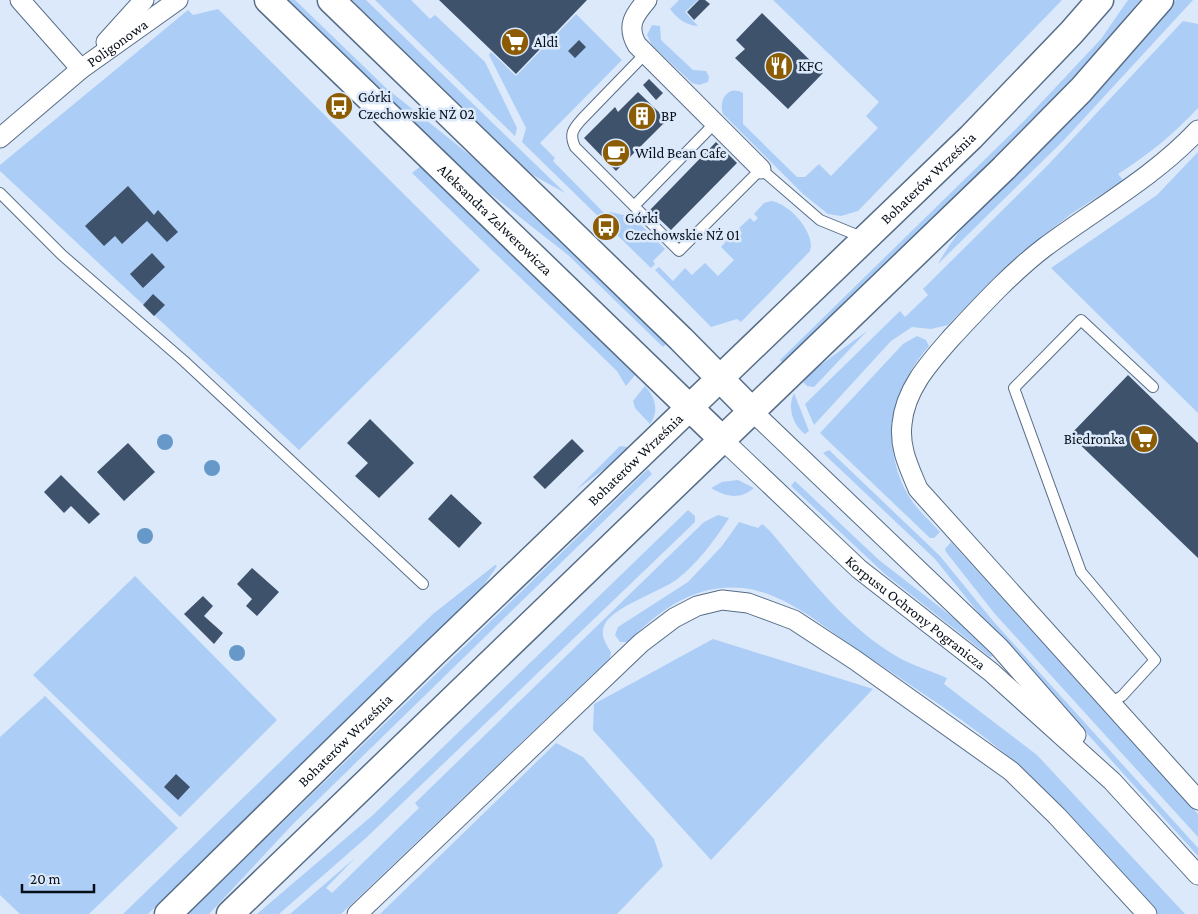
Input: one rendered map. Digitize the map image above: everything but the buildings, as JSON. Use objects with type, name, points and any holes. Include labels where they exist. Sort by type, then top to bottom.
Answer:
[{"type":"main road","name":"Aleksandra Zelwerowicza","points":[[268,0],[723,440]]},
{"type":"main road","points":[[331,0],[753,412]]},
{"type":"main road","name":"Bohaterów Września","points":[[168,914],[422,664],[868,239],[1014,94],[1100,0]]},
{"type":"main road","points":[[230,914],[753,412],[1037,135],[1081,90],[1160,0]]},
{"type":"street","points":[[20,0],[81,69]]},
{"type":"street","name":"Poligonowa","points":[[81,69],[144,0]]},
{"type":"street","name":"Poligonowa","points":[[0,138],[81,69],[178,0]]},
{"type":"street","points":[[648,0],[638,10],[630,25],[632,36],[645,54],[761,169]]},
{"type":"street","points":[[1198,130],[1165,161],[1042,249],[980,307],[923,370],[909,396],[902,423],[902,452],[918,489],[1198,800]]},
{"type":"street","name":"Korpusu Ochrony Pogranicza","points":[[753,412],[999,647],[1092,753],[1112,781]]},
{"type":"street","name":"Korpusu Ochrony Pogranicza","points":[[723,440],[860,569],[991,672],[1112,781],[1198,875]]},
{"type":"street","points":[[357,914],[641,643],[674,618],[697,606],[722,600],[748,603],[794,620],[967,738],[1011,771],[1050,809],[1147,914]]},
{"type":"lane","points":[[645,54],[573,129],[571,138],[574,147],[679,252],[761,169],[820,220],[837,229],[868,239]]},
{"type":"lane","points":[[634,206],[714,123]]},
{"type":"lane","points":[[0,193],[62,254],[184,361],[423,584]]},
{"type":"lane","points":[[1110,703],[1122,696],[1155,660],[1081,572],[1014,388],[1081,320],[1153,387]]},
{"type":"shaded area","points":[[287,0],[295,0],[386,88],[481,164],[666,344],[663,347],[568,255],[478,184]]},
{"type":"shaded area","points":[[352,0],[366,0],[565,193],[531,174]]},
{"type":"shaded area","points":[[375,0],[411,0],[430,19],[435,15],[485,62],[517,128],[515,136]]},
{"type":"shaded area","points":[[679,0],[698,0],[685,12],[698,26],[682,21],[670,9]]},
{"type":"shaded area","points":[[773,0],[1062,0],[858,211],[841,216],[828,214],[803,194],[723,114],[722,104],[726,95],[733,91],[743,93],[743,124],[797,177],[805,177],[819,164],[831,176],[878,128],[866,116],[879,102]]},
{"type":"shaded area","points":[[1128,0],[1140,0],[1056,95],[967,186],[783,363],[780,360],[1024,121],[1101,39]]},
{"type":"shaded area","points":[[1176,0],[1193,0],[1064,140],[938,264],[949,246],[974,214],[1082,106]]},
{"type":"shaded area","points":[[218,9],[480,270],[299,450],[0,171],[0,165],[188,10],[193,15]]},
{"type":"shaded area","points":[[576,14],[622,60],[540,143],[555,158],[553,161],[606,215],[610,212],[633,217],[665,249],[653,261],[655,264],[651,268],[522,142],[526,128],[489,55],[491,52],[516,76]]},
{"type":"shaded area","points":[[1183,21],[1198,24],[1198,108],[1160,144],[1118,174],[1123,180],[1071,214],[993,279],[948,325],[931,329],[912,327],[891,341],[814,425],[805,404],[900,311],[905,317],[928,295],[923,289],[1047,166]]},
{"type":"shaded area","points":[[652,25],[660,26],[661,40],[693,70],[706,71],[709,77],[708,82],[699,85],[692,83],[652,45],[647,35]]},
{"type":"shaded area","points":[[1198,152],[1198,413],[1051,268],[1157,195]]},
{"type":"shaded area","points":[[421,166],[635,375],[626,386],[617,371],[412,173]]},
{"type":"shaded area","points":[[771,201],[786,207],[800,220],[809,236],[810,251],[741,322],[737,319],[711,327],[655,270],[659,267],[673,281],[685,268],[692,275],[705,263],[718,276],[734,260],[721,247],[730,237],[735,241],[742,233],[738,229],[750,218],[754,222],[758,218],[754,214],[764,203]]},
{"type":"shaded area","points":[[867,331],[814,387],[807,386],[803,382],[811,372]]},
{"type":"shaded area","points":[[917,336],[926,340],[929,346],[905,382],[893,423],[893,444],[896,464],[903,485],[914,504],[940,532],[934,538],[930,538],[820,433],[903,344]]},
{"type":"shaded area","points":[[645,386],[652,395],[655,405],[655,414],[650,424],[635,408],[633,401]]},
{"type":"shaded area","points":[[794,393],[809,431],[805,434],[797,426],[792,416],[791,404]]},
{"type":"shaded area","points":[[620,446],[628,447],[630,450],[576,490]]},
{"type":"shaded area","points":[[829,450],[940,556],[993,621],[1198,848],[1198,856],[985,621],[935,559],[823,453]]},
{"type":"shaded area","points":[[648,469],[652,474],[293,824],[209,914],[188,914]]},
{"type":"shaded area","points":[[738,480],[754,488],[749,492],[733,496],[711,488],[722,482]]},
{"type":"shaded area","points":[[795,481],[879,560],[964,626],[993,656],[990,657],[885,574],[791,486]]},
{"type":"shaded area","points":[[688,510],[695,516],[695,522],[367,837],[279,914],[257,914],[373,815]]},
{"type":"shaded area","points":[[718,515],[729,518],[712,543],[691,567],[668,585],[626,606],[605,624],[603,628],[604,639],[611,652],[610,658],[341,914],[290,914],[355,858],[326,888],[332,893],[419,808],[415,803],[704,522]]},
{"type":"shaded area","points":[[739,522],[758,528],[762,524],[824,595],[854,625],[871,639],[909,663],[947,678],[944,684],[1037,755],[1185,914],[1156,914],[1062,808],[1009,757],[945,708],[788,603],[758,591],[743,588],[709,590],[679,601],[652,619],[628,642],[620,642],[615,635],[618,627],[688,582],[722,546]]},
{"type":"shaded area","points":[[951,542],[1198,814],[1198,837],[995,614],[946,552],[945,549]]},
{"type":"shaded area","points":[[495,565],[497,566],[475,598],[148,914],[123,914],[433,614]]},
{"type":"shaded area","points":[[135,576],[277,720],[180,817],[33,675]]},
{"type":"shaded area","points":[[713,639],[873,689],[711,860],[593,730],[594,704]]},
{"type":"shaded area","points":[[45,696],[178,828],[89,914],[20,914],[0,895],[0,737]]},
{"type":"shaded area","points":[[556,743],[583,757],[654,839],[663,866],[617,914],[380,914]]},
{"type":"place","name":"Aldi","points":[[515,42]]},
{"type":"place","name":"KFC","points":[[779,66]]},
{"type":"place","name":"Górki Czechowskie NŻ 02","points":[[339,106]]},
{"type":"place","name":"BP","points":[[642,116]]},
{"type":"place","name":"Wild Bean Cafe","points":[[616,153]]},
{"type":"place","name":"Górki Czechowskie NŻ 01","points":[[606,227]]},
{"type":"place","name":"Biedronka","points":[[1144,439]]}]
